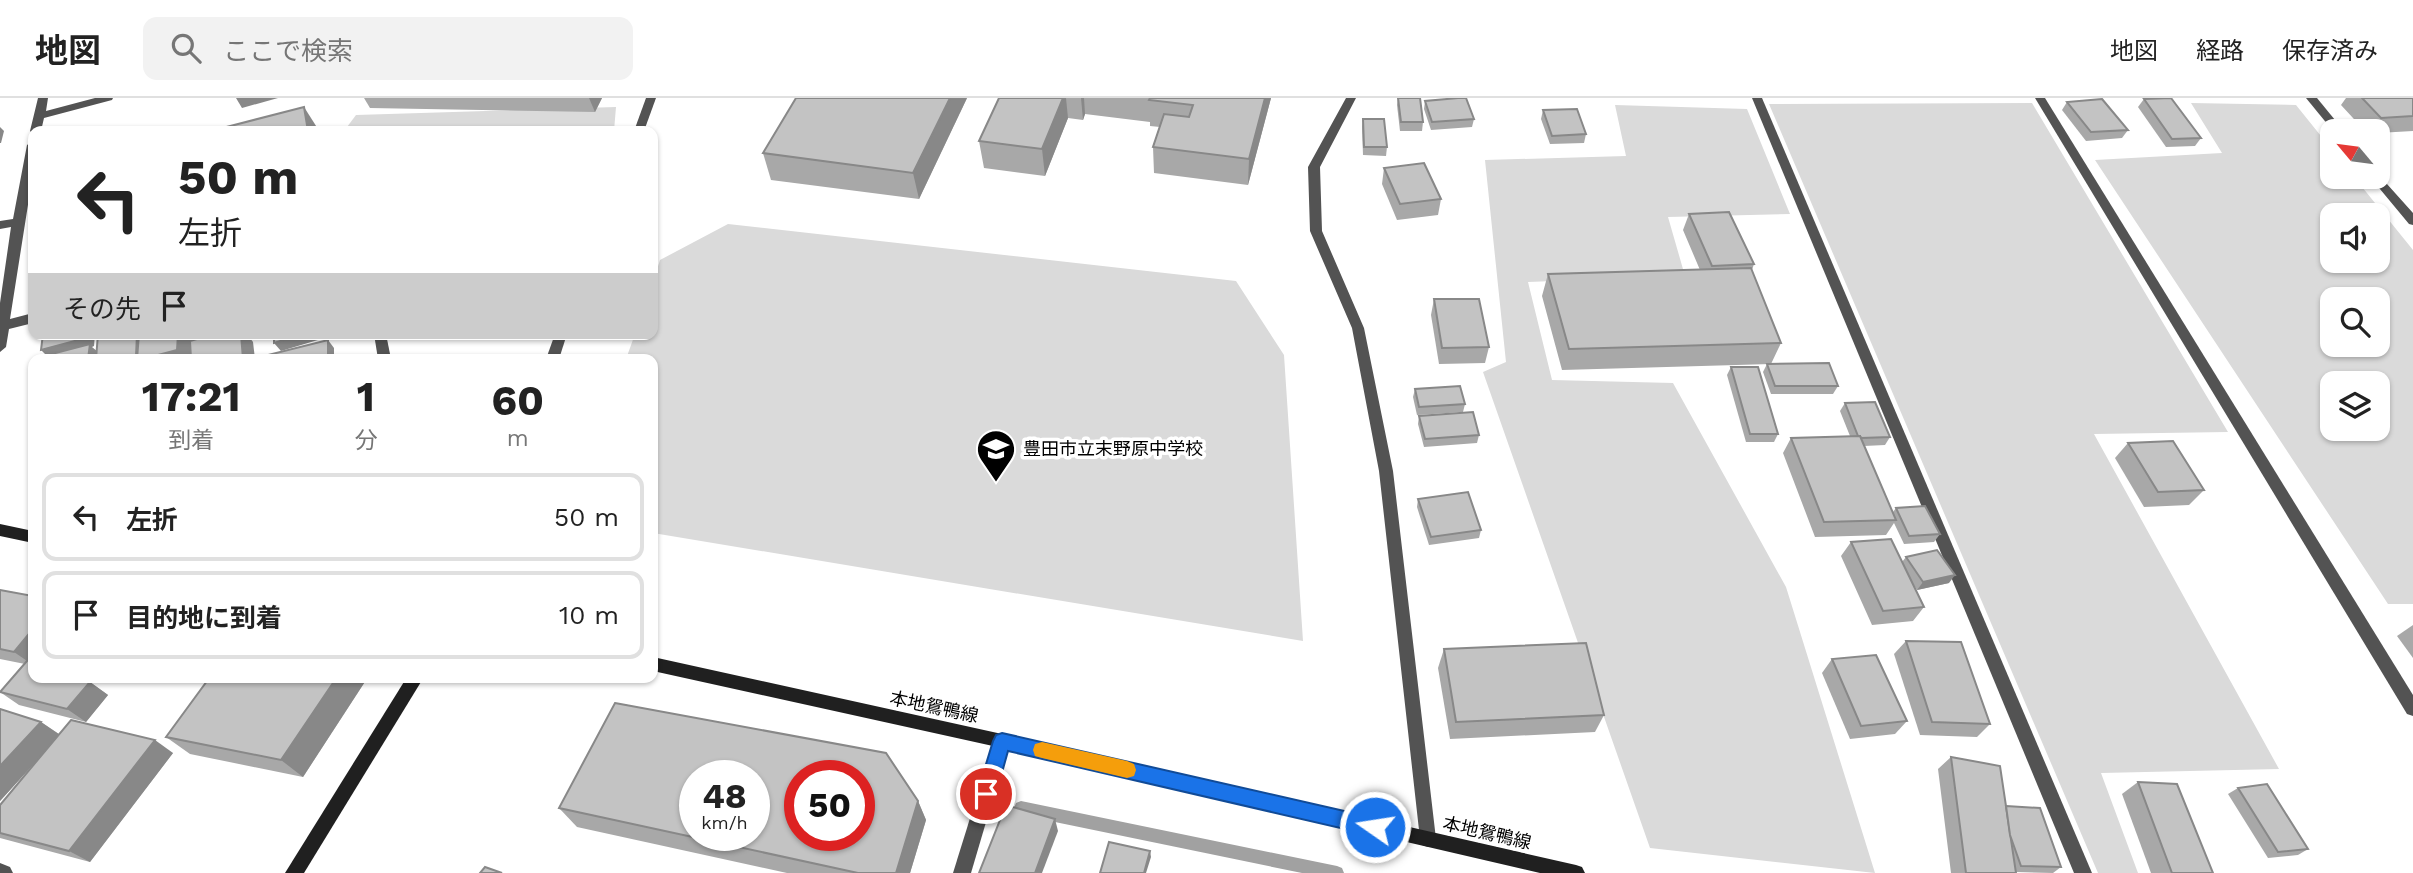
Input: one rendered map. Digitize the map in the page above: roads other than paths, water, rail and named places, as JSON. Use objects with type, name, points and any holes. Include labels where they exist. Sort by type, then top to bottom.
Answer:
[{"type":"main road","points":[[0,530],[28,536]]},
{"type":"main road","name":"本地鴛鴨線","points":[[658,665],[1576,873]]},
{"type":"main road","points":[[294,873],[412,683]]},
{"type":"street","points":[[37,126],[43,98]]},
{"type":"street","points":[[39,116],[108,98]]},
{"type":"street","points":[[641,126],[652,98]]},
{"type":"street","points":[[1351,98],[1314,167],[1316,231],[1357,328],[1387,471],[1428,839]]},
{"type":"street","points":[[1757,98],[2083,873]]},
{"type":"street","points":[[2040,98],[2413,709]]},
{"type":"street","points":[[2311,98],[2329,119]]},
{"type":"street","points":[[0,347],[28,171]]},
{"type":"street","points":[[2386,189],[2413,221]]},
{"type":"street","points":[[0,225],[18,222]]},
{"type":"street","points":[[3,326],[28,319]]},
{"type":"street","points":[[962,873],[1002,741]]},
{"type":"waterway","points":[[1021,808],[1337,873]]},
{"type":"place","name":"豊田市立末野原中学校","points":[[996,483]]}]
